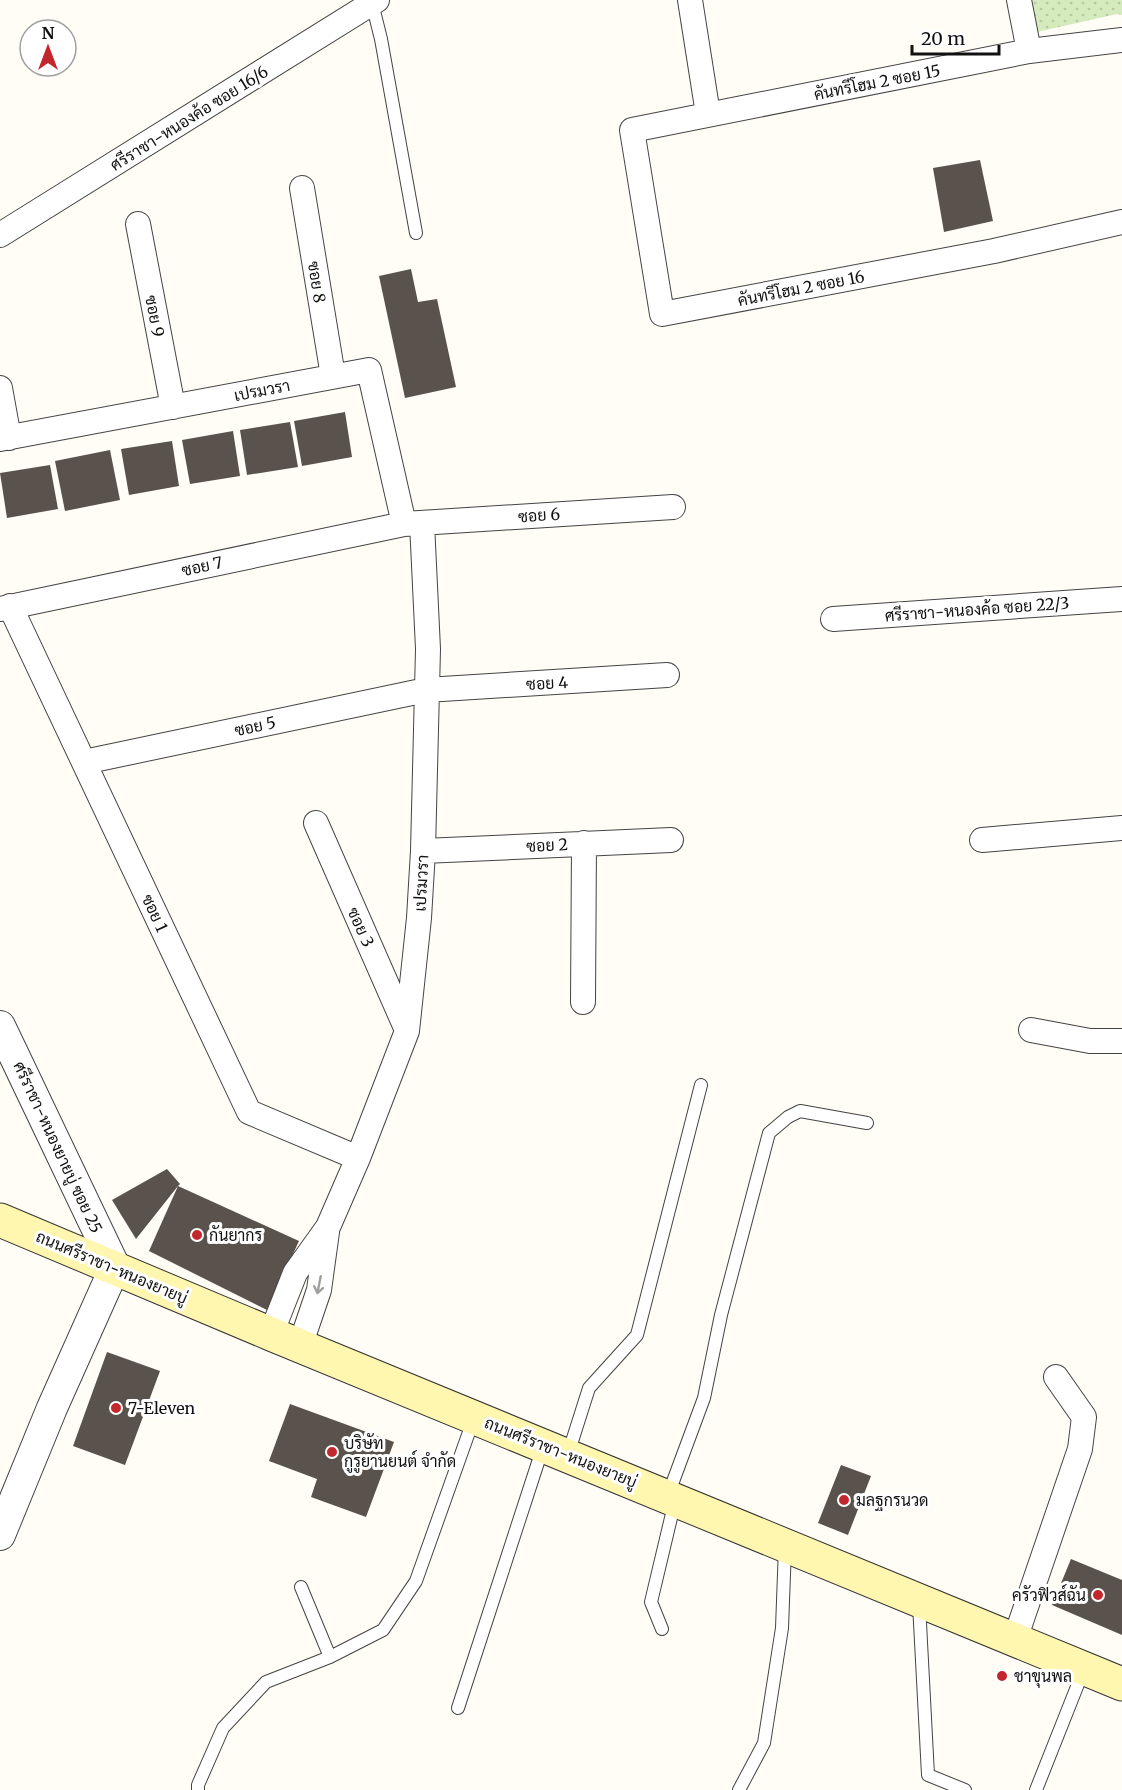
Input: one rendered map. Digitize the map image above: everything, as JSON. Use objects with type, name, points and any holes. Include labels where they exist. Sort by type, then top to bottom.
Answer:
[{"type":"main road","name":"ถนนศรีราชา-หนองยายบู่","points":[[0,1220],[285,1340],[1122,1684]]},
{"type":"street","points":[[690,0],[708,114]]},
{"type":"street","points":[[1019,0],[1029,51]]},
{"type":"street","name":"ศรีราชา-หนองค้อ ซอย 16/6","points":[[0,235],[375,2]]},
{"type":"street","name":"คันทรีโฮม 2 ซอย 15","points":[[632,130],[1029,51],[1122,40]]},
{"type":"street","name":"คันทรีโฮม 2 ซอย 16","points":[[632,130],[662,314],[994,251],[1122,222]]},
{"type":"street","name":"ซอย 8","points":[[302,188],[333,376]]},
{"type":"street","name":"ซอย 9","points":[[138,224],[173,407]]},
{"type":"street","name":"เปรมวรา","points":[[4,438],[369,370],[413,523],[428,649],[419,918],[406,1031],[358,1158],[328,1227],[319,1290],[285,1340]]},
{"type":"street","points":[[0,388],[4,438]]},
{"type":"street","name":"ซอย 6","points":[[413,523],[673,507]]},
{"type":"street","name":"ซอย 7","points":[[5,607],[413,523]]},
{"type":"street","name":"ศรีราชา-หนองค้อ ซอย 22/3","points":[[833,618],[1122,599]]},
{"type":"street","name":"ซอย 1","points":[[5,607],[84,762],[249,1112],[358,1158]]},
{"type":"street","name":"ซอย 4","points":[[426,690],[667,675]]},
{"type":"street","name":"ซอย 5","points":[[84,762],[426,690]]},
{"type":"street","name":"ซอย 3","points":[[316,823],[406,1031]]},
{"type":"street","points":[[982,840],[1122,828]]},
{"type":"street","name":"ซอย 2","points":[[423,851],[671,840]]},
{"type":"street","points":[[583,1002],[584,843]]},
{"type":"street","name":"ศรีราชา-หนองยายบู่ ซอย 25","points":[[0,1026],[115,1268]]},
{"type":"street","points":[[1031,1030],[1090,1041],[1122,1041]]},
{"type":"street","points":[[0,1535],[52,1408],[115,1268]]},
{"type":"street","points":[[1015,1640],[1080,1449],[1084,1417],[1056,1377]]},
{"type":"lane","points":[[375,2],[417,232]]},
{"type":"lane","points":[[458,1708],[555,1450],[589,1388],[637,1335],[701,1085]]},
{"type":"lane","points":[[662,1629],[651,1602],[671,1498],[704,1398],[722,1315],[769,1133],[800,1111],[867,1123]]},
{"type":"lane","points":[[198,1790],[198,1785],[223,1728],[266,1682],[330,1657],[383,1630],[417,1581],[474,1417]]},
{"type":"lane","points":[[739,1790],[764,1743],[782,1628],[785,1544]]},
{"type":"lane","points":[[301,1587],[330,1657]]},
{"type":"lane","points":[[919,1600],[928,1775],[965,1790]]},
{"type":"lane","points":[[1036,1790],[1084,1668]]},
{"type":"green space","points":[[1031,0],[1122,0],[1122,15],[1117,14],[1037,32]]},
{"type":"building","points":[[980,160],[993,221],[944,232],[933,168]]},
{"type":"building","points":[[411,269],[418,302],[437,299],[456,387],[405,398],[379,276]]},
{"type":"building","points":[[345,412],[352,457],[302,466],[294,421]]},
{"type":"building","points":[[290,422],[298,467],[247,475],[240,430]]},
{"type":"building","points":[[233,431],[240,476],[190,484],[182,440]]},
{"type":"building","points":[[172,441],[179,486],[129,495],[121,449]]},
{"type":"building","points":[[110,450],[120,500],[65,511],[55,461]]},
{"type":"building","points":[[50,465],[58,509],[7,518],[0,473]]},
{"type":"building","points":[[167,1169],[180,1184],[136,1239],[112,1200]]},
{"type":"building","points":[[178,1186],[299,1241],[267,1310],[149,1251]]},
{"type":"building","name":"7-Eleven","points":[[107,1352],[160,1371],[125,1465],[73,1446]]},
{"type":"building","name":"บริษัท กูรูยานยนต์ จำกัด","points":[[290,1404],[394,1442],[366,1517],[311,1497],[317,1479],[269,1461]]},
{"type":"building","name":"มลฐกรนวด","points":[[841,1465],[871,1476],[848,1535],[818,1523]]},
{"type":"building","points":[[1071,1559],[1122,1580],[1122,1635],[1052,1605]]},
{"type":"place","name":"กันยากร","points":[[197,1235]]},
{"type":"place","name":"7-Eleven","points":[[116,1408]]},
{"type":"place","name":"บริษัท กูรูยานยนต์ จำกัด","points":[[332,1452]]},
{"type":"place","name":"มลฐกรนวด","points":[[844,1500]]},
{"type":"place","name":"ครัวฟิวส์ฉัน","points":[[1098,1595]]},
{"type":"place","name":"ชาขุนพล","points":[[1002,1676]]}]
